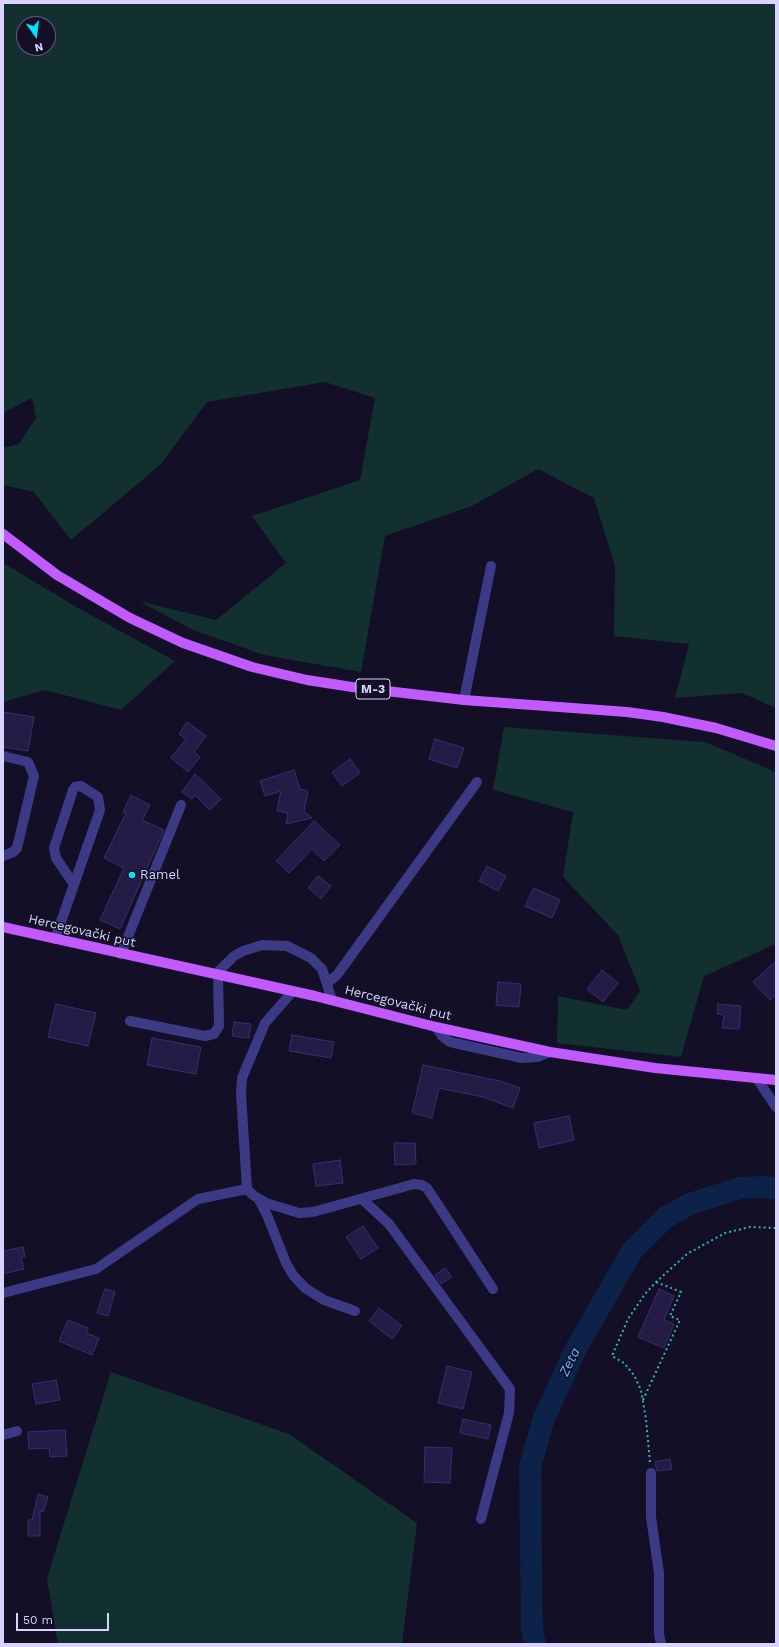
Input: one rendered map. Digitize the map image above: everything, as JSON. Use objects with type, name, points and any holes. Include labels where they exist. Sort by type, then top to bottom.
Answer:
[{"type":"main road","name":"M-3","points":[[3,534],[57,574],[104,604],[163,634],[216,656],[264,670],[318,682],[464,700],[641,714],[702,725],[776,746]]},
{"type":"main road","name":"Hercegovački put","points":[[3,927],[293,991],[436,1027],[550,1052],[634,1066],[776,1080]]},
{"type":"street","points":[[464,700],[492,566]]},
{"type":"street","points":[[3,756],[28,762],[34,776],[17,848],[13,852],[3,856]]},
{"type":"street","points":[[327,983],[337,975],[476,782]]},
{"type":"street","points":[[55,939],[73,883],[100,810],[98,797],[81,786],[75,787],[73,790],[54,848],[56,858],[73,883]]},
{"type":"street","points":[[121,954],[181,805]]},
{"type":"street","points":[[130,1021],[205,1036],[214,1034],[219,1026],[218,974],[228,961],[243,951],[262,945],[280,945],[294,948],[311,958],[322,969],[332,1000]]},
{"type":"street","points":[[293,991],[266,1023],[242,1078],[241,1094],[247,1189],[266,1203],[299,1213],[313,1212],[414,1184],[428,1188],[493,1289]]},
{"type":"street","points":[[757,1079],[776,1107]]},
{"type":"street","points":[[3,1293],[96,1268],[198,1199],[247,1189]]},
{"type":"street","points":[[258,1198],[267,1215],[286,1263],[293,1275],[305,1288],[324,1300],[355,1311]]},
{"type":"street","points":[[362,1199],[388,1224],[510,1389],[509,1413],[481,1519]]},
{"type":"street","points":[[3,1435],[17,1431]]},
{"type":"street","points":[[651,1473],[651,1516],[659,1573],[659,1634],[661,1644]]},
{"type":"path","points":[[651,1473],[646,1419],[641,1390],[634,1374],[624,1363],[612,1356],[628,1319],[645,1294],[687,1254],[725,1233],[750,1227],[776,1228]]},
{"type":"path","points":[[643,1401],[680,1320],[670,1316],[681,1292],[656,1282]]},
{"type":"green space","points":[[3,3],[776,3],[776,708],[742,693],[675,698],[689,644],[614,636],[615,566],[594,498],[538,469],[472,506],[385,536],[361,672],[264,655],[191,629],[139,601],[216,620],[286,563],[252,516],[360,480],[375,398],[325,382],[207,402],[160,465],[71,540],[34,492],[3,485],[3,448],[19,444],[36,418],[32,398],[3,413]]},
{"type":"green space","points":[[3,563],[80,609],[175,661],[121,710],[45,690],[3,702]]},
{"type":"green space","points":[[504,727],[705,742],[776,772],[776,944],[704,976],[681,1057],[557,1043],[558,996],[627,1010],[640,991],[618,935],[563,877],[573,812],[493,790]]},
{"type":"green space","points":[[111,1372],[289,1434],[417,1523],[402,1644],[58,1644],[47,1578]]},
{"type":"building","points":[[3,712],[34,717],[28,751],[3,747]]},
{"type":"building","points":[[187,722],[206,736],[194,752],[200,757],[188,772],[171,758],[186,739],[179,734]]},
{"type":"building","points":[[435,739],[464,748],[457,768],[429,759]]},
{"type":"building","points":[[350,759],[360,773],[342,786],[332,772]]},
{"type":"building","points":[[294,770],[300,789],[308,791],[304,811],[312,818],[286,824],[288,813],[277,811],[281,791],[265,796],[260,781]]},
{"type":"building","points":[[195,774],[221,799],[210,810],[195,795],[192,799],[182,792]]},
{"type":"building","name":"Ramel","points":[[131,795],[150,805],[142,820],[164,830],[120,929],[100,920],[124,868],[104,858],[126,813],[123,812]]},
{"type":"building","points":[[314,821],[340,845],[324,861],[312,849],[289,873],[276,861]]},
{"type":"building","points":[[487,866],[506,876],[498,891],[479,881]]},
{"type":"building","points":[[318,876],[331,886],[321,899],[308,888]]},
{"type":"building","points":[[534,888],[560,900],[552,918],[525,906]]},
{"type":"building","points":[[776,961],[776,995],[770,1000],[753,982]]},
{"type":"building","points":[[602,970],[618,983],[603,1002],[587,989]]},
{"type":"building","points":[[498,982],[521,984],[519,1007],[496,1005]]},
{"type":"building","points":[[56,1004],[96,1013],[88,1046],[48,1037]]},
{"type":"building","points":[[718,1004],[741,1006],[739,1029],[722,1028],[724,1015],[717,1014]]},
{"type":"building","points":[[234,1022],[251,1024],[249,1038],[232,1036]]},
{"type":"building","points":[[292,1035],[334,1042],[331,1058],[289,1051]]},
{"type":"building","points":[[152,1038],[201,1047],[196,1074],[147,1065]]},
{"type":"building","points":[[423,1065],[500,1081],[520,1088],[513,1108],[483,1097],[439,1088],[432,1118],[412,1113]]},
{"type":"building","points":[[569,1116],[574,1140],[539,1148],[534,1123]]},
{"type":"building","points":[[394,1143],[415,1143],[416,1164],[395,1165]]},
{"type":"building","points":[[340,1160],[343,1183],[316,1186],[313,1164]]},
{"type":"building","points":[[363,1226],[378,1248],[361,1259],[346,1237]]},
{"type":"building","points":[[23,1247],[25,1257],[21,1258],[24,1269],[3,1274],[3,1251]]},
{"type":"building","points":[[445,1268],[452,1277],[441,1284],[435,1275]]},
{"type":"building","points":[[105,1289],[115,1292],[108,1316],[97,1313]]},
{"type":"building","points":[[659,1289],[674,1296],[664,1320],[674,1324],[664,1348],[638,1337]]},
{"type":"building","points":[[379,1308],[402,1326],[392,1339],[369,1321]]},
{"type":"building","points":[[68,1320],[88,1328],[86,1333],[99,1338],[92,1355],[59,1341]]},
{"type":"building","points":[[447,1366],[472,1372],[463,1409],[438,1403]]},
{"type":"building","points":[[56,1380],[60,1400],[36,1404],[32,1384]]},
{"type":"building","points":[[463,1419],[491,1425],[488,1439],[460,1433]]},
{"type":"building","points":[[65,1430],[67,1456],[50,1457],[49,1448],[29,1449],[28,1432]]},
{"type":"building","points":[[425,1447],[452,1448],[450,1483],[424,1482]]},
{"type":"building","points":[[670,1459],[672,1469],[657,1471],[655,1462]]},
{"type":"building","points":[[38,1494],[48,1497],[43,1512],[40,1511],[40,1536],[28,1536],[28,1520],[32,1520]]},
{"type":"waterway","name":"Zeta","points":[[535,1644],[532,1629],[530,1466],[544,1418],[577,1347],[632,1251],[666,1217],[690,1204],[740,1188],[776,1188]]},
{"type":"place","name":"Ramel","points":[[132,875]]}]
